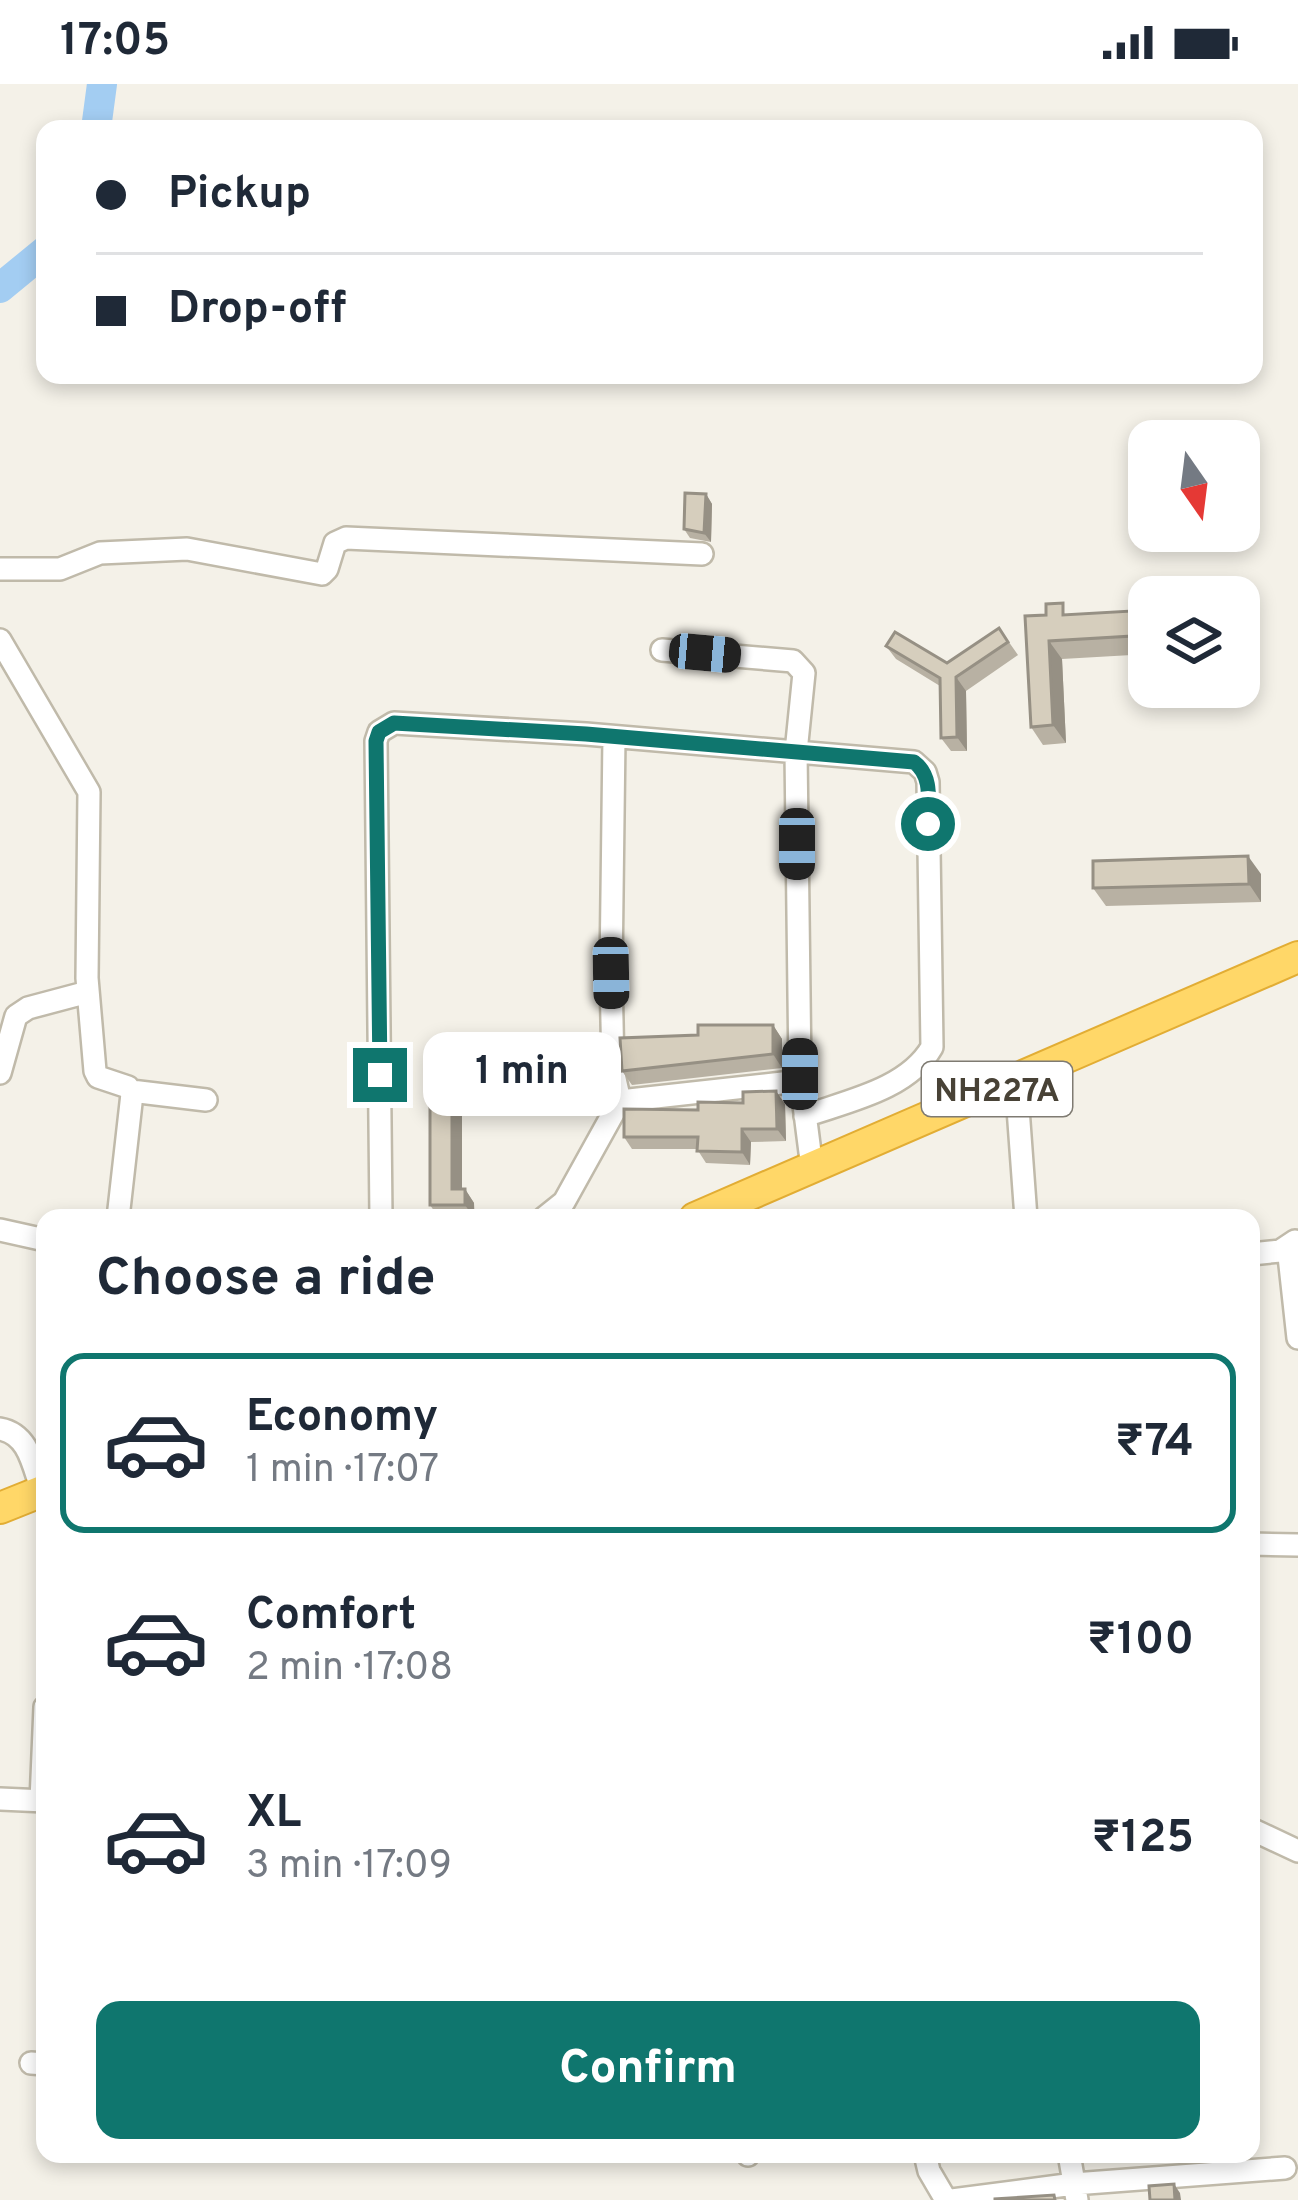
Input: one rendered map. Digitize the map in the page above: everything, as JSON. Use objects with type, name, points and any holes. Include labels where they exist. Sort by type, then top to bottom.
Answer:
[{"type":"highway","name":"NH227A","points":[[716,1209],[1298,957]]},
{"type":"highway","points":[[0,1508],[36,1493]]},
{"type":"street","points":[[0,569],[60,569],[100,553],[188,548],[322,574],[335,543],[346,538],[702,554]]},
{"type":"street","points":[[0,640],[89,792],[88,992],[96,1074],[131,1091],[206,1100]]},
{"type":"street","points":[[662,650],[798,663],[804,673],[796,752],[800,1081],[812,1168]]},
{"type":"street","points":[[381,1209],[379,732],[394,723],[914,762],[925,772],[932,1047],[916,1069],[885,1087],[805,1116]]},
{"type":"street","points":[[555,1209],[564,1202],[620,1100],[613,1070],[611,973],[614,737]]},
{"type":"street","points":[[0,1073],[16,1016],[28,1008],[88,992]]},
{"type":"street","points":[[620,1100],[800,1081]]},
{"type":"street","points":[[1016,1081],[1025,1209]]},
{"type":"street","points":[[119,1209],[131,1091]]},
{"type":"street","points":[[0,1230],[36,1238]]},
{"type":"street","points":[[1260,1252],[1293,1243],[1298,1338]]},
{"type":"street","points":[[0,1429],[11,1431],[24,1443],[36,1471]]},
{"type":"street","points":[[1260,1544],[1298,1545]]},
{"type":"street","points":[[0,1799],[36,1801]]},
{"type":"street","points":[[1260,1833],[1298,1851]]},
{"type":"street","points":[[928,2163],[934,2183],[949,2200],[1076,2192],[1285,2168]]},
{"type":"building","points":[[685,493],[706,494],[704,533],[684,529]]},
{"type":"building","points":[[1063,603],[1063,615],[1128,611],[1128,636],[1049,641],[1053,725],[1031,727],[1025,616],[1046,615],[1046,604]]},
{"type":"building","points":[[999,628],[1008,642],[956,677],[957,737],[941,738],[940,678],[886,646],[895,632],[947,663]]},
{"type":"building","points":[[1248,856],[1249,884],[1093,888],[1093,861]]},
{"type":"building","points":[[698,1025],[773,1025],[773,1054],[622,1071],[620,1038],[698,1035]]},
{"type":"building","points":[[430,1077],[464,1077],[464,1095],[452,1095],[452,1189],[465,1189],[465,1205],[430,1205]]},
{"type":"building","points":[[776,1091],[777,1129],[742,1129],[742,1152],[697,1151],[698,1137],[624,1137],[624,1109],[698,1110],[698,1102],[743,1103],[743,1092]]},
{"type":"building","points":[[1174,2184],[1175,2200],[1150,2200],[1149,2186]]},
{"type":"building","points":[[1054,2195],[1055,2200],[995,2200],[995,2199]]},
{"type":"waterway","points":[[97,120],[102,84]]},
{"type":"waterway","points":[[0,288],[36,258]]},
{"type":"route","points":[[380,1075],[376,741],[379,732],[394,723],[914,762],[928,782],[928,824]]}]
